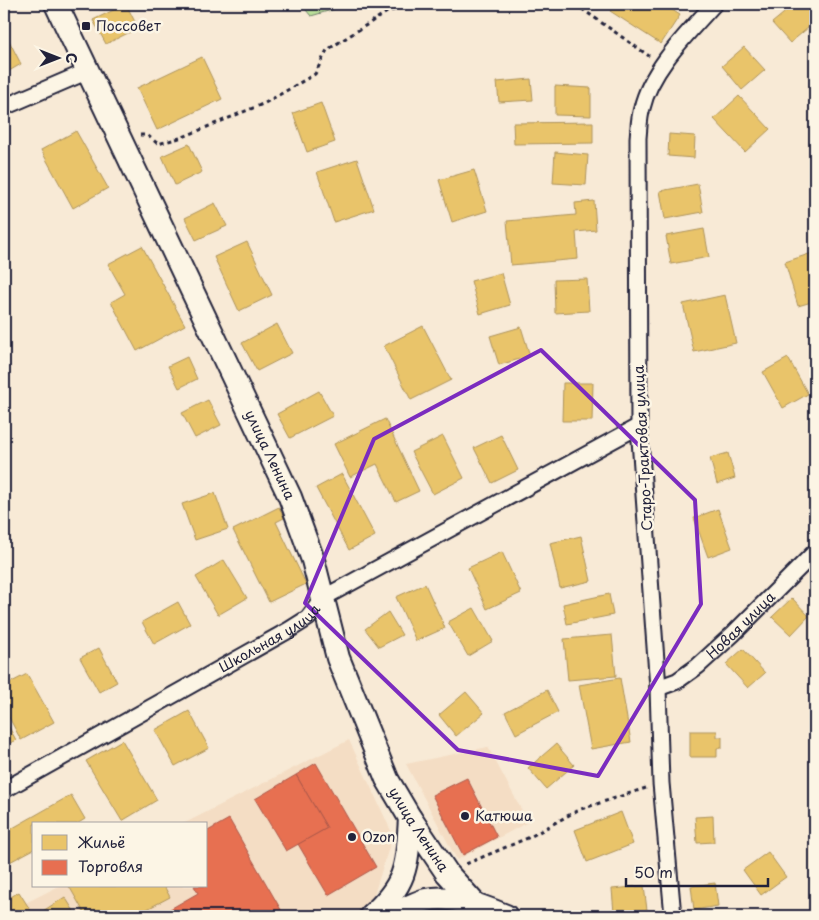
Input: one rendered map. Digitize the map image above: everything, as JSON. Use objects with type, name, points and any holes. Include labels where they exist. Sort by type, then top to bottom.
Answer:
[{"type":"street","name":"улица Ленина","points":[[56,4],[120,135],[290,497],[313,560],[338,658],[387,779],[410,818],[447,873],[475,904]]},
{"type":"street","name":"Старо-Трактовая улица","points":[[673,916],[661,783],[658,688],[639,426],[638,138],[642,107],[653,79],[674,50],[714,4]]},
{"type":"street","points":[[4,107],[88,71]]},
{"type":"street","name":"Школьная улица","points":[[4,790],[290,630],[308,618],[324,598],[639,426]]},
{"type":"street","name":"Новая улица","points":[[658,688],[678,681],[698,666],[733,634],[815,552]]},
{"type":"street","points":[[371,916],[382,907],[398,887],[407,861],[410,818]]},
{"type":"street","points":[[390,916],[426,900],[451,899],[475,904],[506,916]]},
{"type":"path","points":[[120,135],[148,135],[158,144],[183,137],[265,103],[315,74],[327,50],[387,12],[416,4]]},
{"type":"path","points":[[575,4],[654,60],[674,50]]},
{"type":"path","points":[[447,873],[530,837],[578,810],[661,783]]},
{"type":"highlighted area","points":[[541,350],[695,500],[701,604],[598,776],[458,750],[305,603],[374,439]]},
{"type":"shaded area","points":[[349,740],[393,835],[371,904],[350,916],[4,916],[4,914],[55,888],[208,888],[208,822],[187,822]]},
{"type":"shaded area","points":[[488,747],[528,822],[457,860],[406,764]]},
{"type":"green space","points":[[301,4],[352,4],[311,16]]},
{"type":"building: Жильё","points":[[126,4],[138,28],[106,44],[93,20]]},
{"type":"building: Жильё","points":[[615,4],[663,4],[680,15],[661,44],[610,11]]},
{"type":"building: Жильё","points":[[795,4],[804,4],[815,17],[815,22],[790,43],[772,23]]},
{"type":"building: Жильё","points":[[4,31],[21,64],[4,74]]},
{"type":"building: Жильё","points":[[744,47],[765,70],[742,90],[722,66]]},
{"type":"building: Жильё","points":[[202,57],[222,99],[157,130],[137,88]]},
{"type":"building: Жильё","points":[[531,79],[533,100],[499,102],[497,82]]},
{"type":"building: Жильё","points":[[555,86],[591,88],[591,116],[555,115]]},
{"type":"building: Жильё","points":[[739,96],[770,129],[745,152],[714,119]]},
{"type":"building: Жильё","points":[[321,103],[335,142],[307,152],[293,113]]},
{"type":"building: Жильё","points":[[593,122],[593,143],[514,144],[513,123]]},
{"type":"building: Жильё","points":[[76,131],[108,188],[73,208],[41,150]]},
{"type":"building: Жильё","points":[[669,134],[695,136],[694,158],[668,156]]},
{"type":"building: Жильё","points":[[189,144],[202,172],[175,185],[162,156]]},
{"type":"building: Жильё","points":[[555,152],[588,155],[586,185],[553,183]]},
{"type":"building: Жильё","points":[[357,159],[374,209],[334,222],[317,172]]},
{"type":"building: Жильё","points":[[474,170],[487,211],[452,222],[439,180]]},
{"type":"building: Жильё","points":[[698,184],[703,212],[665,219],[660,191]]},
{"type":"building: Жильё","points":[[594,201],[596,230],[576,232],[578,259],[511,265],[507,221],[576,215],[575,203]]},
{"type":"building: Жильё","points":[[215,203],[227,226],[196,240],[185,218]]},
{"type":"building: Жильё","points":[[704,229],[709,257],[671,264],[666,236]]},
{"type":"building: Жильё","points":[[247,242],[272,295],[239,311],[214,257]]},
{"type":"building: Жильё","points":[[142,246],[185,325],[137,351],[111,302],[125,294],[108,264]]},
{"type":"building: Жильё","points":[[815,252],[815,301],[798,306],[785,262]]},
{"type":"building: Жильё","points":[[501,273],[510,305],[480,314],[471,281]]},
{"type":"building: Жильё","points":[[587,279],[589,311],[555,313],[554,280]]},
{"type":"building: Жильё","points":[[725,295],[736,343],[694,352],[683,304]]},
{"type":"building: Жильё","points":[[277,324],[292,353],[257,371],[242,343]]},
{"type":"building: Жильё","points":[[423,326],[451,380],[411,400],[384,346]]},
{"type":"building: Жильё","points":[[521,327],[530,356],[499,365],[490,336]]},
{"type":"building: Жильё","points":[[187,357],[197,379],[179,388],[168,366]]},
{"type":"building: Жильё","points":[[788,358],[808,394],[783,408],[763,372]]},
{"type":"building: Жильё","points":[[563,383],[593,383],[592,421],[562,421]]},
{"type":"building: Жильё","points":[[319,391],[333,416],[290,438],[277,414]]},
{"type":"building: Жильё","points":[[208,400],[221,425],[195,438],[182,413]]},
{"type":"building: Жильё","points":[[385,419],[419,491],[396,502],[377,464],[350,477],[334,444]]},
{"type":"building: Жильё","points":[[501,435],[518,470],[492,483],[474,448]]},
{"type":"building: Жильё","points":[[443,436],[464,478],[433,494],[411,452]]},
{"type":"building: Жильё","points":[[728,453],[735,478],[717,484],[710,458]]},
{"type":"building: Жильё","points":[[815,473],[815,486],[809,478]]},
{"type":"building: Жильё","points":[[342,474],[375,536],[349,550],[316,488]]},
{"type":"building: Жильё","points":[[215,493],[228,529],[195,540],[182,504]]},
{"type":"building: Жильё","points":[[279,507],[284,518],[276,522],[306,584],[269,602],[233,530]]},
{"type":"building: Жильё","points":[[718,509],[732,548],[708,557],[694,518]]},
{"type":"building: Жильё","points":[[581,536],[591,581],[560,588],[550,543]]},
{"type":"building: Жильё","points":[[502,552],[521,593],[487,609],[468,568]]},
{"type":"building: Жильё","points":[[224,560],[247,598],[218,615],[196,577]]},
{"type":"building: Жильё","points":[[425,584],[445,628],[416,641],[396,597]]},
{"type":"building: Жильё","points":[[609,594],[613,615],[567,624],[563,604]]},
{"type":"building: Жильё","points":[[792,598],[809,616],[791,635],[772,617]]},
{"type":"building: Жильё","points":[[178,602],[190,624],[154,644],[142,622]]},
{"type":"building: Жильё","points":[[474,608],[493,641],[468,656],[448,622]]},
{"type":"building: Жильё","points":[[388,612],[402,635],[379,647],[365,629]]},
{"type":"building: Жильё","points":[[612,635],[616,676],[568,680],[564,639]]},
{"type":"building: Жильё","points":[[99,648],[117,682],[99,692],[80,658]]},
{"type":"building: Жильё","points":[[743,649],[765,673],[748,688],[726,664]]},
{"type":"building: Жильё","points":[[27,674],[54,722],[21,740],[4,708],[4,686]]},
{"type":"building: Жильё","points":[[620,678],[631,742],[591,749],[579,685]]},
{"type":"building: Жильё","points":[[547,690],[558,712],[516,734],[505,712]]},
{"type":"building: Жильё","points":[[466,692],[484,713],[456,736],[439,715]]},
{"type":"building: Жильё","points":[[189,711],[209,748],[175,766],[155,730]]},
{"type":"building: Жильё","points":[[4,718],[16,740],[4,746]]},
{"type":"building: Жильё","points":[[690,731],[717,731],[717,737],[722,737],[722,748],[717,748],[717,757],[690,757]]},
{"type":"building: Жильё","points":[[122,740],[157,800],[122,821],[86,761]]},
{"type":"building: Жильё","points":[[556,744],[574,765],[546,789],[528,768]]},
{"type":"building: Жильё","points":[[71,795],[85,819],[80,822],[32,822],[32,850],[6,864],[4,860],[4,833]]},
{"type":"building: Жильё","points":[[621,812],[633,844],[587,862],[575,830]]},
{"type":"building: Жильё","points":[[713,816],[714,842],[697,843],[695,817]]},
{"type":"building: Жильё","points":[[768,852],[786,877],[761,895],[743,870]]},
{"type":"building: Жильё","points":[[715,883],[718,906],[694,910],[691,886]]},
{"type":"building: Жильё","points":[[644,886],[647,910],[614,913],[612,889]]},
{"type":"building: Жильё","points":[[70,888],[165,888],[170,897],[134,916],[86,916]]},
{"type":"building: Жильё","points":[[19,892],[34,916],[4,916],[4,901]]},
{"type":"building: Жильё","points":[[65,897],[77,916],[35,916]]},
{"type":"building: Торговля","points":[[316,763],[376,867],[328,895],[298,844],[327,828],[296,775]]},
{"type":"building: Торговля","points":[[296,775],[327,828],[286,851],[255,799]]},
{"type":"building: Торговля","name":"Катюша","points":[[467,778],[497,837],[463,855],[432,795]]},
{"type":"building: Торговля","points":[[229,819],[284,915],[158,916],[198,893],[195,888],[208,888],[208,831]]},
{"type":"place","name":"Поссовет","points":[[86,26]]},
{"type":"place","name":"Катюша","points":[[465,816]]},
{"type":"place","name":"Ozon","points":[[352,837]]}]
